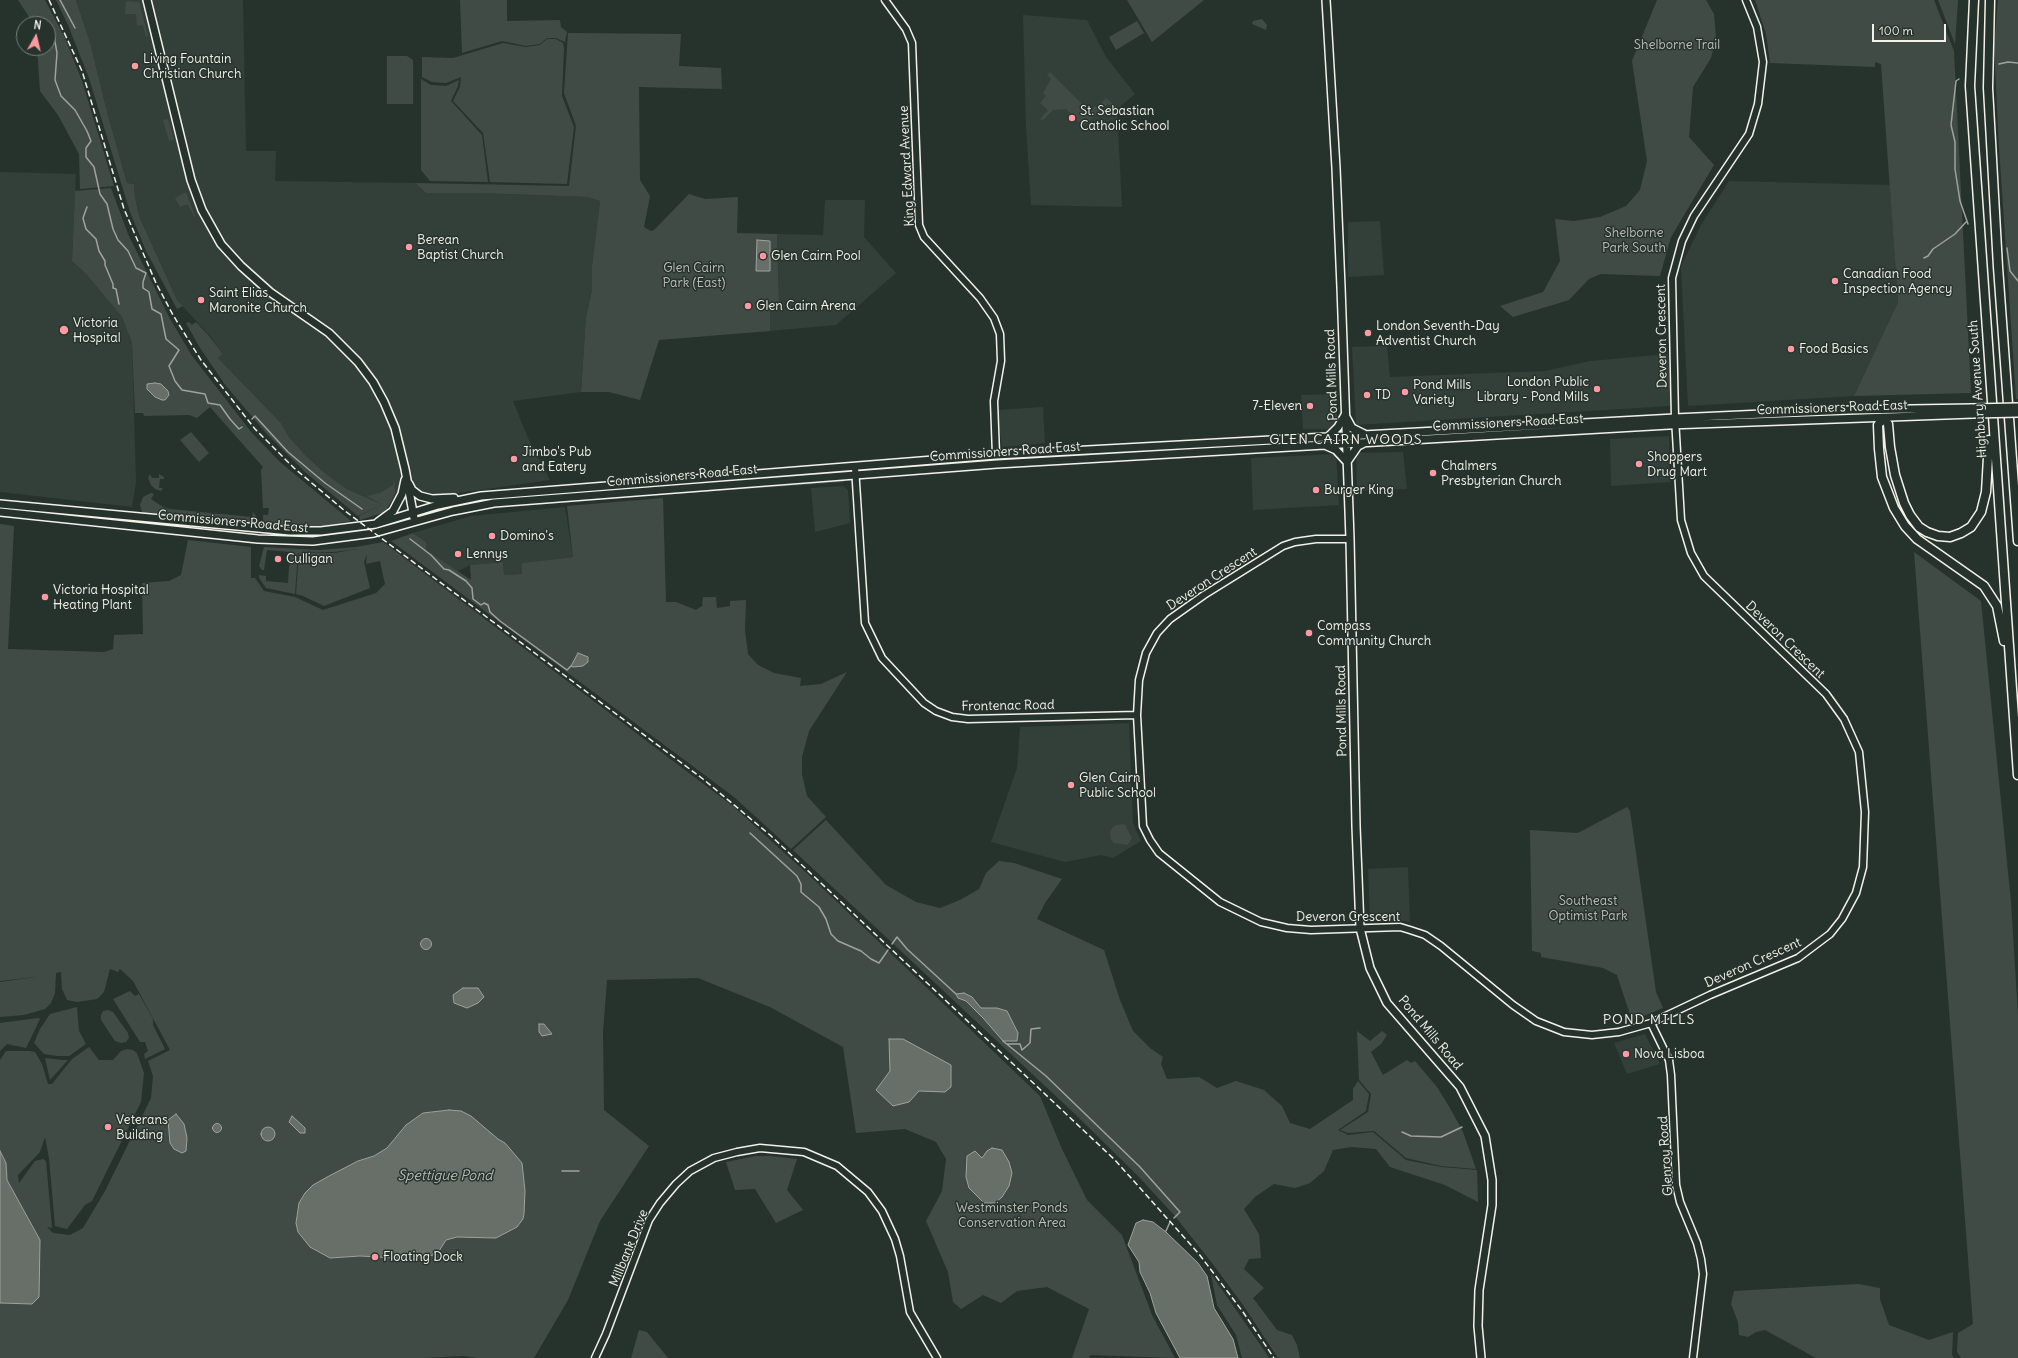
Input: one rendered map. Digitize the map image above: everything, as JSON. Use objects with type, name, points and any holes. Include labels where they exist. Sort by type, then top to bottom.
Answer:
[{"type":"highway","name":"Highbury Avenue South","points":[[1974,0],[1970,86],[1992,424],[2018,775]]},
{"type":"highway","points":[[1990,0],[1988,88],[2008,422],[2018,541]]},
{"type":"highway","points":[[1992,424],[1983,507],[1971,526],[1961,533],[1947,537],[1927,532],[1919,527],[1910,515],[1904,503],[1895,475],[1888,424],[1883,418],[1878,425],[1880,464],[1886,492],[1904,526],[1917,539],[1975,578],[1990,593],[1999,614],[2012,683]]},
{"type":"highway","points":[[2008,422],[2018,465]]},
{"type":"main road","points":[[148,0],[191,180],[199,203],[209,223],[221,244],[252,276],[270,292],[310,318],[329,333],[358,362],[384,402],[395,428],[414,521]]},
{"type":"main road","name":"Pond Mills Road","points":[[1326,0],[1336,176],[1350,539],[1356,834],[1360,928],[1370,968],[1387,1002],[1460,1087],[1485,1136],[1492,1180],[1492,1205],[1479,1290],[1478,1326],[1481,1358]]},
{"type":"main road","name":"Commissioners Road East","points":[[0,504],[290,531],[345,529],[376,524],[468,498],[668,480],[855,467],[996,455],[1328,437],[1364,443],[1676,426],[1883,418],[2018,407]]},
{"type":"main road","points":[[1883,409],[1883,418]]},
{"type":"main road","name":"Commissioners Road East","points":[[0,512],[258,539],[291,541],[342,539],[380,532],[453,511],[494,503],[997,464],[1324,445],[1370,435],[1675,418],[1883,409],[2018,413]]},
{"type":"main road","points":[[1345,415],[1352,428],[1364,434],[1370,435]]},
{"type":"main road","points":[[1328,437],[1338,427],[1345,415]]},
{"type":"main road","points":[[1324,445],[1336,450],[1347,462],[1355,450],[1364,443]]},
{"type":"main road","points":[[406,478],[412,490],[420,496],[432,499],[468,498]]},
{"type":"main road","points":[[376,524],[393,511],[402,494],[406,478]]},
{"type":"street","name":"King Edward Avenue","points":[[886,0],[906,29],[912,43],[919,225],[924,237],[980,298],[994,318],[1000,334],[1002,361],[994,401],[996,455]]},
{"type":"street","name":"Deveron Crescent","points":[[1350,539],[1316,539],[1295,542],[1283,546],[1204,595],[1170,619],[1157,633],[1146,653],[1139,680],[1137,715],[1143,826],[1159,853],[1220,902],[1261,922],[1273,926],[1311,930],[1400,927],[1425,935],[1532,1018],[1564,1032],[1592,1035],[1619,1032],[1651,1023],[1710,995],[1798,958],[1830,934],[1848,910],[1856,893],[1863,867],[1865,812],[1859,752],[1844,719],[1826,694],[1704,576],[1691,553],[1681,520],[1675,418],[1672,278],[1674,264],[1682,241],[1694,216],[1749,134],[1758,104],[1763,62],[1757,27],[1746,0]]},
{"type":"street","name":"Frontenac Road","points":[[855,467],[866,623],[882,658],[924,703],[936,711],[952,717],[968,719],[1137,715]]},
{"type":"street","name":"Glenroy Road","points":[[1651,1023],[1666,1052],[1671,1075],[1676,1186],[1680,1202],[1697,1243],[1703,1274],[1693,1358]]},
{"type":"street","name":"Millbank Drive","points":[[595,1358],[606,1334],[649,1220],[660,1203],[676,1184],[690,1171],[714,1158],[760,1148],[804,1152],[837,1166],[868,1192],[882,1211],[896,1239],[910,1312],[937,1358]]},
{"type":"shaded area","points":[[76,0],[243,0],[246,151],[276,151],[275,181],[415,183],[426,193],[480,193],[587,197],[600,201],[592,266],[592,290],[586,317],[581,392],[513,401],[528,438],[550,480],[382,504],[347,489],[326,474],[306,456],[289,437],[281,423],[218,358],[223,354],[210,336],[177,300],[139,216],[134,184],[127,183],[107,112],[90,42]]},
{"type":"shaded area","name":"St. Sebastian Catholic School","points":[[1023,15],[1087,20],[1106,57],[1135,94],[1117,109],[1122,207],[1031,205],[1026,128]]},
{"type":"shaded area","name":"Victoria Hospital","points":[[0,172],[76,174],[72,261],[86,274],[122,317],[132,343],[136,482],[132,507],[0,492]]},
{"type":"shaded area","points":[[1729,181],[1890,185],[1898,302],[1854,396],[1688,406],[1681,266],[1701,225]]},
{"type":"shaded area","points":[[825,200],[865,200],[864,237],[896,273],[836,325],[770,331],[770,303],[779,302],[777,234],[823,235]]},
{"type":"shaded area","points":[[1380,221],[1384,275],[1348,277],[1348,222]]},
{"type":"shaded area","points":[[1387,346],[1390,377],[1545,371],[1590,361],[1668,354],[1671,406],[1356,425],[1352,347]]},
{"type":"shaded area","points":[[1337,394],[1337,421],[1331,429],[1303,429],[1301,395]]},
{"type":"shaded area","points":[[1043,407],[1045,443],[1002,447],[997,410]]},
{"type":"shaded area","points":[[1669,436],[1670,482],[1611,486],[1610,439]]},
{"type":"shaded area","points":[[1403,452],[1407,489],[1357,491],[1356,453]]},
{"type":"shaded area","points":[[1336,454],[1339,505],[1253,510],[1251,458]]},
{"type":"shaded area","points":[[843,486],[848,490],[850,523],[815,532],[811,488]]},
{"type":"shaded area","points":[[565,507],[573,557],[522,563],[522,574],[504,575],[503,562],[470,565],[457,572],[426,550],[426,542],[413,533],[471,516]]},
{"type":"shaded area","name":"Glen Cairn Public School","points":[[1129,723],[1133,823],[1141,841],[1113,858],[1101,855],[1065,862],[991,842],[1017,768],[1020,727]]},
{"type":"shaded area","points":[[1408,867],[1410,922],[1387,918],[1370,918],[1368,869]]},
{"type":"shaded area","points":[[1645,1034],[1660,1064],[1627,1074],[1614,1043]]},
{"type":"green space","points":[[18,0],[45,0],[53,16],[28,16]]},
{"type":"green space","points":[[56,0],[76,0],[90,42],[107,112],[127,183],[134,184],[139,216],[177,300],[183,306],[177,309],[146,251],[130,212],[89,78],[68,25]]},
{"type":"green space","points":[[460,0],[507,0],[507,21],[560,20],[561,27],[567,32],[565,42],[556,38],[547,38],[540,44],[526,46],[502,41],[462,53]]},
{"type":"green space","points":[[1127,0],[1204,0],[1152,42]]},
{"type":"green space","name":"Shelborne Trail","points":[[1657,0],[1706,0],[1714,14],[1716,38],[1711,58],[1693,87],[1689,137],[1714,165],[1671,237],[1660,276],[1601,274],[1589,279],[1569,300],[1513,317],[1500,306],[1543,292],[1560,261],[1555,219],[1574,221],[1600,217],[1626,206],[1640,190],[1647,161],[1632,61]]},
{"type":"green space","points":[[1755,0],[1934,0],[1954,51],[1971,393],[1854,396],[1898,302],[1881,64],[1875,62],[1875,67],[1770,63],[1766,34]]},
{"type":"green space","points":[[1938,0],[1958,0],[1955,44]]},
{"type":"green space","points":[[1998,0],[2018,0],[2018,399],[2016,399],[1999,147],[1994,45]]},
{"type":"green space","points":[[126,1],[139,2],[148,36],[146,37],[143,25],[137,26],[136,14],[125,14]]},
{"type":"green space","points":[[1262,19],[1267,25],[1266,30],[1252,24],[1253,21]]},
{"type":"green space","points":[[56,21],[65,38],[82,81],[114,186],[80,189],[79,154],[58,115],[40,91],[38,56],[56,56]]},
{"type":"green space","points":[[1137,21],[1144,33],[1116,50],[1109,37]]},
{"type":"green space","name":"Glen Cairn Park (East)","points":[[568,33],[681,34],[679,66],[721,68],[722,89],[639,87],[640,180],[650,196],[644,227],[651,231],[654,230],[689,194],[705,199],[738,197],[737,233],[777,234],[779,303],[770,303],[770,331],[659,340],[640,400],[609,392],[581,392],[586,317],[592,290],[592,266],[600,201],[587,197],[480,193],[426,193],[415,183],[569,186],[576,126],[564,93]]},
{"type":"green space","points":[[547,39],[556,39],[563,43],[564,48],[562,96],[574,127],[567,184],[490,182],[483,133],[453,101],[460,87],[461,77],[446,83],[432,82],[422,77],[422,57],[453,58],[503,43],[526,47],[540,45]]},
{"type":"green space","points":[[387,56],[407,56],[413,60],[413,104],[387,104]]},
{"type":"green space","points":[[1050,72],[1089,111],[1095,106],[1097,107],[1106,98],[1117,107],[1114,109],[1108,104],[1083,126],[1066,109],[1053,110],[1043,120],[1040,119],[1048,110],[1040,103],[1046,96],[1043,93],[1051,79],[1047,75]]},
{"type":"green space","points":[[421,79],[431,85],[446,86],[459,80],[458,86],[451,101],[482,135],[488,182],[430,181],[421,170]]},
{"type":"green space","points":[[168,119],[174,140],[169,141],[163,120]]},
{"type":"green space","points":[[111,188],[128,234],[169,317],[192,356],[252,433],[280,462],[351,521],[310,529],[268,527],[263,523],[263,515],[268,515],[269,508],[263,508],[261,470],[263,467],[210,407],[197,418],[189,415],[144,416],[143,413],[135,413],[132,343],[122,317],[86,274],[72,261],[75,191]]},
{"type":"green space","points":[[186,192],[195,216],[194,217],[188,204],[180,207],[175,198]]},
{"type":"green space","points":[[189,322],[192,325],[196,322],[209,336],[223,354],[218,358],[281,423],[289,437],[306,456],[326,474],[347,489],[381,504],[367,496],[380,493],[393,485],[394,476],[395,493],[387,509],[382,513],[360,520],[359,516],[383,504],[358,516],[305,472],[267,434],[226,386],[200,348],[186,323]]},
{"type":"green space","points":[[191,432],[209,453],[199,462],[180,440]]},
{"type":"green space","points":[[150,474],[152,478],[159,478],[159,474],[164,477],[164,479],[160,479],[159,488],[163,488],[161,491],[155,489],[151,485],[148,478]]},
{"type":"green space","points":[[844,479],[844,482],[674,494],[676,492]]},
{"type":"green space","points":[[151,493],[154,494],[151,499],[163,507],[170,509],[252,517],[253,512],[256,516],[256,522],[249,525],[147,515],[142,512],[140,505],[143,497]]},
{"type":"green space","points":[[663,498],[666,602],[676,602],[696,610],[702,606],[703,597],[716,597],[717,608],[730,606],[730,601],[746,600],[745,630],[748,654],[758,665],[774,673],[801,678],[800,686],[821,684],[847,672],[809,731],[802,757],[802,774],[807,796],[826,817],[791,849],[734,797],[391,541],[413,533],[426,542],[426,550],[471,580],[470,565],[503,562],[504,575],[522,574],[522,563],[573,557],[567,506]]},
{"type":"green space","name":"Westminster Ponds Conservation Area","points":[[0,524],[14,526],[8,649],[104,652],[113,649],[114,635],[143,634],[142,583],[169,581],[181,575],[188,540],[251,547],[251,578],[255,578],[264,591],[295,597],[323,610],[376,593],[385,584],[380,561],[366,564],[367,554],[364,562],[370,588],[324,606],[296,594],[299,553],[334,553],[358,549],[334,552],[298,553],[295,594],[266,588],[259,578],[259,575],[266,576],[266,581],[288,583],[290,552],[267,550],[264,570],[262,570],[259,566],[264,547],[319,550],[356,547],[383,542],[734,807],[812,878],[1040,1096],[1062,1149],[1087,1200],[1122,1235],[1152,1315],[1175,1358],[1090,1355],[1089,1358],[1072,1358],[1089,1309],[1047,1287],[1017,1291],[1001,1303],[983,1295],[961,1309],[953,1302],[948,1272],[926,1221],[942,1191],[946,1159],[936,1142],[905,1129],[856,1133],[843,1047],[770,1007],[698,978],[607,980],[603,1032],[604,1110],[649,1146],[600,1221],[568,1300],[534,1358],[478,1358],[463,1356],[422,1358],[0,1358],[0,1303],[23,1304],[38,1269],[40,1240],[7,1180],[6,1163],[0,1151],[0,1060],[6,1051],[35,1052],[42,1064],[48,1084],[52,1084],[72,1059],[89,1047],[99,1060],[113,1060],[121,1051],[127,1049],[133,1050],[137,1053],[144,1073],[141,1102],[92,1201],[85,1205],[67,1229],[55,1226],[49,1158],[45,1137],[40,1152],[18,1175],[19,1183],[35,1161],[43,1159],[46,1161],[52,1228],[47,1227],[53,1233],[70,1235],[83,1228],[105,1191],[151,1098],[153,1076],[148,1061],[170,1050],[133,981],[120,969],[118,972],[110,969],[104,992],[97,999],[77,1002],[67,1000],[62,989],[61,972],[56,973],[55,993],[51,1003],[45,1009],[24,1015],[0,1017],[0,982],[36,977],[0,981]],"holes":[[[449,1110],[471,1116],[498,1139],[505,1143],[522,1163],[525,1191],[524,1214],[523,1219],[517,1227],[496,1238],[457,1237],[446,1240],[439,1251],[412,1259],[360,1256],[330,1258],[310,1247],[298,1232],[296,1223],[297,1213],[305,1193],[313,1185],[358,1161],[374,1156],[387,1148],[406,1125],[423,1113]]]},
{"type":"green space","points":[[1914,552],[1981,601],[2011,902],[2018,1015],[2018,1358],[1961,1358],[1957,1352],[1958,1333],[1973,1324]]},
{"type":"green space","name":"Southeast Optimist Park","points":[[1627,807],[1630,811],[1656,992],[1663,1008],[1632,1021],[1617,975],[1603,968],[1541,957],[1541,953],[1532,951],[1530,830],[1578,833]]},
{"type":"green space","points":[[826,820],[886,885],[916,902],[940,908],[960,900],[979,889],[986,873],[999,861],[1014,863],[1062,879],[1045,903],[1037,919],[1104,950],[1120,1000],[1133,1031],[1150,1048],[1163,1057],[1161,1064],[1167,1079],[1199,1077],[1217,1088],[1236,1081],[1264,1090],[1282,1106],[1290,1123],[1310,1129],[1353,1100],[1353,1089],[1358,1081],[1369,1094],[1366,1111],[1338,1130],[1348,1135],[1373,1132],[1406,1160],[1441,1167],[1477,1170],[1478,1202],[1445,1185],[1390,1167],[1376,1149],[1351,1147],[1333,1150],[1324,1171],[1310,1183],[1295,1188],[1274,1184],[1255,1197],[1244,1209],[1259,1234],[1261,1258],[1249,1259],[1244,1269],[1264,1288],[1253,1298],[1277,1330],[1292,1335],[1297,1345],[1300,1358],[1278,1358],[1243,1305],[1212,1263],[1174,1215],[1138,1176],[1076,1115],[793,850]]},
{"type":"green space","points":[[1116,825],[1125,825],[1132,838],[1128,845],[1114,843],[1111,840],[1110,833],[1112,828]]},
{"type":"green space","points":[[130,991],[135,996],[139,994],[153,1019],[153,1025],[165,1049],[145,1059],[144,1054],[148,1051],[145,1042],[140,1042],[113,999]]},
{"type":"green space","points":[[77,1007],[79,1031],[86,1044],[69,1056],[44,1054],[34,1043],[40,1029],[50,1014]]},
{"type":"green space","points":[[108,1010],[113,1012],[128,1033],[129,1038],[126,1042],[121,1043],[115,1041],[101,1020],[103,1011]]},
{"type":"green space","points":[[40,1019],[26,1048],[7,1044],[0,1051],[0,1023]]},
{"type":"green space","points":[[1357,1031],[1370,1041],[1382,1031],[1387,1035],[1381,1044],[1371,1052],[1383,1075],[1407,1060],[1411,1063],[1415,1061],[1437,1087],[1450,1108],[1463,1132],[1476,1169],[1441,1166],[1406,1158],[1374,1131],[1348,1133],[1340,1130],[1368,1112],[1371,1094],[1359,1080]]},
{"type":"green space","points":[[45,1058],[62,1060],[68,1060],[50,1080]]},
{"type":"green space","points":[[756,1156],[797,1159],[787,1190],[803,1210],[776,1223],[755,1189],[735,1190],[726,1162]]},
{"type":"green space","points":[[1211,1274],[1269,1358],[1242,1358],[1236,1335],[1217,1305]]},
{"type":"green space","points":[[1858,1284],[1880,1288],[1880,1299],[1889,1325],[1929,1340],[1953,1332],[1952,1355],[1954,1358],[1816,1358],[1765,1330],[1756,1332],[1748,1337],[1739,1335],[1738,1322],[1731,1304],[1734,1291]]},
{"type":"green space","points":[[639,1330],[647,1332],[668,1358],[631,1358]]},
{"type":"water","name":"Glen Cairn Pool","points":[[757,240],[770,241],[770,271],[756,271]]},
{"type":"water","points":[[147,384],[161,384],[168,391],[169,395],[165,400],[155,397],[147,389]]},
{"type":"water","points":[[578,653],[588,657],[588,662],[583,666],[573,667],[571,666]]},
{"type":"water","points":[[426,938],[430,940],[432,944],[430,948],[426,950],[422,948],[420,944],[422,940]]},
{"type":"water","points":[[463,988],[478,988],[484,997],[478,1003],[467,1008],[454,1003],[453,995]]},
{"type":"water","points":[[964,993],[972,997],[981,1008],[997,1008],[1007,1011],[1018,1033],[1017,1041],[1003,1041],[966,1001],[958,998],[956,994]]},
{"type":"water","points":[[539,1024],[544,1024],[552,1034],[542,1036],[539,1032]]},
{"type":"water","points":[[889,1039],[903,1039],[951,1065],[951,1087],[945,1092],[919,1091],[909,1102],[893,1106],[876,1090],[890,1071]]},
{"type":"water","name":"Spettigue Pond","points":[[449,1110],[461,1111],[471,1116],[498,1139],[505,1143],[522,1163],[525,1191],[524,1214],[523,1219],[517,1227],[496,1238],[457,1237],[446,1240],[439,1251],[433,1255],[412,1259],[360,1256],[330,1258],[310,1247],[298,1232],[296,1223],[299,1203],[305,1193],[313,1185],[358,1161],[374,1156],[387,1148],[406,1125],[423,1113]]},
{"type":"water","points":[[176,1114],[184,1124],[187,1138],[186,1151],[182,1153],[174,1149],[170,1143],[168,1120]]},
{"type":"water","points":[[292,1116],[305,1128],[305,1133],[300,1133],[289,1122]]},
{"type":"water","points":[[215,1124],[219,1124],[221,1128],[219,1132],[215,1132],[213,1130],[213,1126]]},
{"type":"water","points":[[265,1127],[271,1127],[275,1131],[275,1137],[271,1141],[265,1141],[261,1137],[261,1131]]},
{"type":"water","points":[[992,1148],[1002,1150],[1009,1162],[1012,1173],[1009,1186],[1002,1197],[995,1203],[984,1203],[969,1188],[966,1177],[967,1156],[975,1151],[982,1158],[987,1151]]},
{"type":"water","points":[[0,1151],[6,1163],[7,1180],[40,1240],[39,1297],[32,1304],[0,1303]]},
{"type":"water","points":[[1143,1220],[1153,1222],[1166,1232],[1198,1263],[1207,1276],[1214,1308],[1233,1339],[1238,1358],[1180,1358],[1156,1313],[1150,1293],[1140,1272],[1139,1262],[1128,1245],[1136,1223]]},
{"type":"waterway","points":[[60,0],[75,28]]},
{"type":"waterway","points":[[56,47],[55,80],[61,96],[75,110],[91,141],[86,148],[86,157],[94,167],[100,194],[107,204],[113,229],[118,240],[128,251],[136,268],[146,273],[143,288],[149,292],[152,309],[161,314],[166,339],[179,350],[169,366],[175,381],[182,390],[205,394],[208,403],[220,405],[239,429],[242,427]]},
{"type":"waterway","points":[[1999,64],[2008,62],[2018,63]]},
{"type":"waterway","points":[[1959,79],[1956,81],[1951,125],[1955,142],[1955,169],[1960,201],[1968,224]]},
{"type":"waterway","points":[[87,207],[83,218],[86,229],[96,239],[99,251],[105,261],[105,265],[113,284],[113,288],[116,289],[119,304]]},
{"type":"waterway","points":[[1924,258],[1928,256],[1933,249],[1955,234],[1966,222]]},
{"type":"waterway","points":[[2007,248],[2010,271],[2018,281]]},
{"type":"waterway","points":[[252,419],[255,416],[288,452],[325,483],[362,509]]},
{"type":"waterway","points":[[410,539],[431,555],[444,569],[449,570],[466,581],[472,588],[473,599],[481,605],[484,603],[488,605],[490,612],[500,621],[567,670],[571,666]]},
{"type":"waterway","points":[[750,833],[797,876],[801,884],[801,892],[819,907],[826,919],[831,934],[838,941],[861,951],[879,963],[888,950]]},
{"type":"waterway","points":[[892,944],[897,937],[907,949],[956,994]]},
{"type":"waterway","points":[[1007,1044],[1020,1044],[1022,1050],[1030,1043],[1031,1029],[1040,1028]]},
{"type":"waterway","points":[[1003,1041],[1046,1076],[1140,1167],[1180,1212],[1174,1218]]},
{"type":"waterway","points":[[1402,1132],[1411,1136],[1441,1137],[1462,1127]]},
{"type":"waterway","points":[[562,1171],[579,1171]]},
{"type":"waterway","points":[[1166,1231],[1170,1222]]},
{"type":"railway","points":[[49,0],[82,71],[124,209],[156,283],[173,315],[201,360],[255,429],[294,468],[345,511],[703,779],[770,835],[1115,1160],[1199,1254],[1243,1312],[1274,1358]]},
{"type":"place","name":"Living Fountain Christian Church","points":[[135,66]]},
{"type":"place","name":"St. Sebastian Catholic School","points":[[1072,118]]},
{"type":"place","name":"Berean Baptist Church","points":[[409,247]]},
{"type":"place","name":"Glen Cairn Pool","points":[[763,256]]},
{"type":"place","name":"Canadian Food Inspection Agency","points":[[1835,281]]},
{"type":"place","name":"Saint Elias Maronite Church","points":[[201,300]]},
{"type":"place","name":"Glen Cairn Arena","points":[[748,306]]},
{"type":"place","name":"Victoria Hospital","points":[[64,330]]},
{"type":"place","name":"London Seventh-Day Adventist Church","points":[[1368,333]]},
{"type":"place","name":"Food Basics","points":[[1791,349]]},
{"type":"place","name":"London Public Library - Pond Mills","points":[[1597,389]]},
{"type":"place","name":"Pond Mills Variety","points":[[1405,392]]},
{"type":"place","name":"TD","points":[[1367,395]]},
{"type":"place","name":"7-Eleven","points":[[1310,406]]},
{"type":"place","name":"Jimbo's Pub and Eatery","points":[[514,459]]},
{"type":"place","name":"Shoppers Drug Mart","points":[[1639,464]]},
{"type":"place","name":"Chalmers Presbyterian Church","points":[[1433,473]]},
{"type":"place","name":"Burger King","points":[[1316,490]]},
{"type":"place","name":"Domino's","points":[[492,536]]},
{"type":"place","name":"Lennys","points":[[458,554]]},
{"type":"place","name":"Culligan","points":[[278,559]]},
{"type":"place","name":"Victoria Hospital Heating Plant","points":[[45,597]]},
{"type":"place","name":"Compass Community Church","points":[[1309,633]]},
{"type":"place","name":"Glen Cairn Public School","points":[[1071,785]]},
{"type":"place","name":"Nova Lisboa","points":[[1626,1054]]},
{"type":"place","name":"Veterans Building","points":[[108,1127]]},
{"type":"place","name":"Floating Dock","points":[[375,1257]]},
{"type":"district","name":"GLEN CAIRN WOODS","points":[[1346,440]]},
{"type":"district","name":"POND MILLS","points":[[1649,1020]]},
{"type":"park label","name":"Shelborne Park South","points":[[1634,240]]}]
